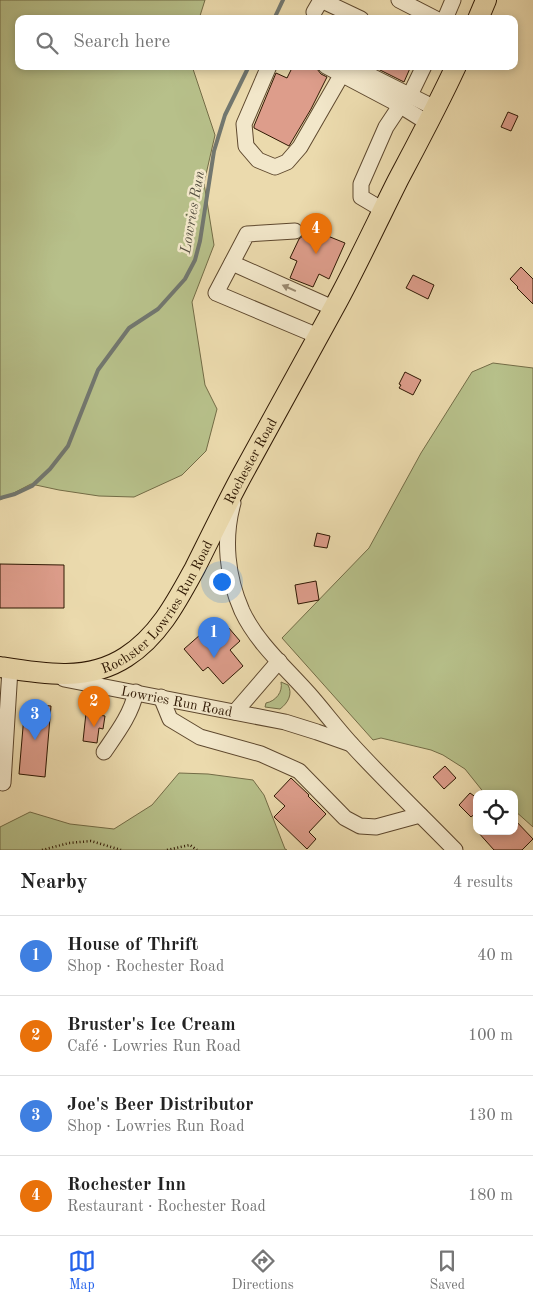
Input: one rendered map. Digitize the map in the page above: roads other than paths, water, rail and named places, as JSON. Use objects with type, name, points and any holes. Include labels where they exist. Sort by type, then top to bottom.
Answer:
[{"type":"main road","points":[[480,15],[486,0]]},
{"type":"main road","name":"Rochester Road","points":[[237,484],[333,308],[454,70]]},
{"type":"main road","name":"Rochster Lowries Run Road","points":[[37,674],[71,674],[101,670],[114,665],[137,650],[158,630],[166,618],[184,588],[237,484]]},
{"type":"main road","name":"Lowries Run Road","points":[[5,668],[37,674]]},
{"type":"street","points":[[314,12],[321,0],[353,15]]},
{"type":"street","points":[[399,0],[428,15]]},
{"type":"street","points":[[447,15],[453,0]]},
{"type":"street","points":[[267,70],[244,124],[246,146],[258,160],[275,167],[287,162],[300,147],[346,70],[432,115]]},
{"type":"street","points":[[383,210],[361,197],[361,184],[386,127],[405,101],[422,70]]},
{"type":"street","points":[[295,231],[247,234],[216,293],[318,336]]},
{"type":"street","points":[[232,263],[333,308]]},
{"type":"street","name":"Rochester Road","points":[[237,484],[227,538],[228,560],[233,586],[243,612],[255,632],[352,745],[455,850]]},
{"type":"street","points":[[235,712],[279,661]]},
{"type":"street","points":[[3,783],[5,668]]},
{"type":"street","name":"Lowries Run Road","points":[[37,674],[285,722],[352,745]]},
{"type":"street","points":[[104,752],[127,718],[133,706],[136,692]]},
{"type":"street","points":[[161,697],[170,719],[200,737],[261,754],[299,771],[345,818],[360,826],[376,827],[420,815]]},
{"type":"waterway","name":"Lowries Run","points":[[276,15],[283,0]]},
{"type":"waterway","name":"Lowries Run","points":[[0,498],[15,494],[32,486],[50,469],[68,446],[98,370],[129,328],[158,309],[185,279],[195,260],[200,241],[214,151],[225,115],[247,70]]},
{"type":"place","name":"Rochester Inn","points":[[316,254]]},
{"type":"place","name":"House of Thrift","points":[[214,658]]},
{"type":"place","name":"Bruster's Ice Cream","points":[[94,727]]},
{"type":"place","name":"Joe's Beer Distributor","points":[[35,740]]}]
